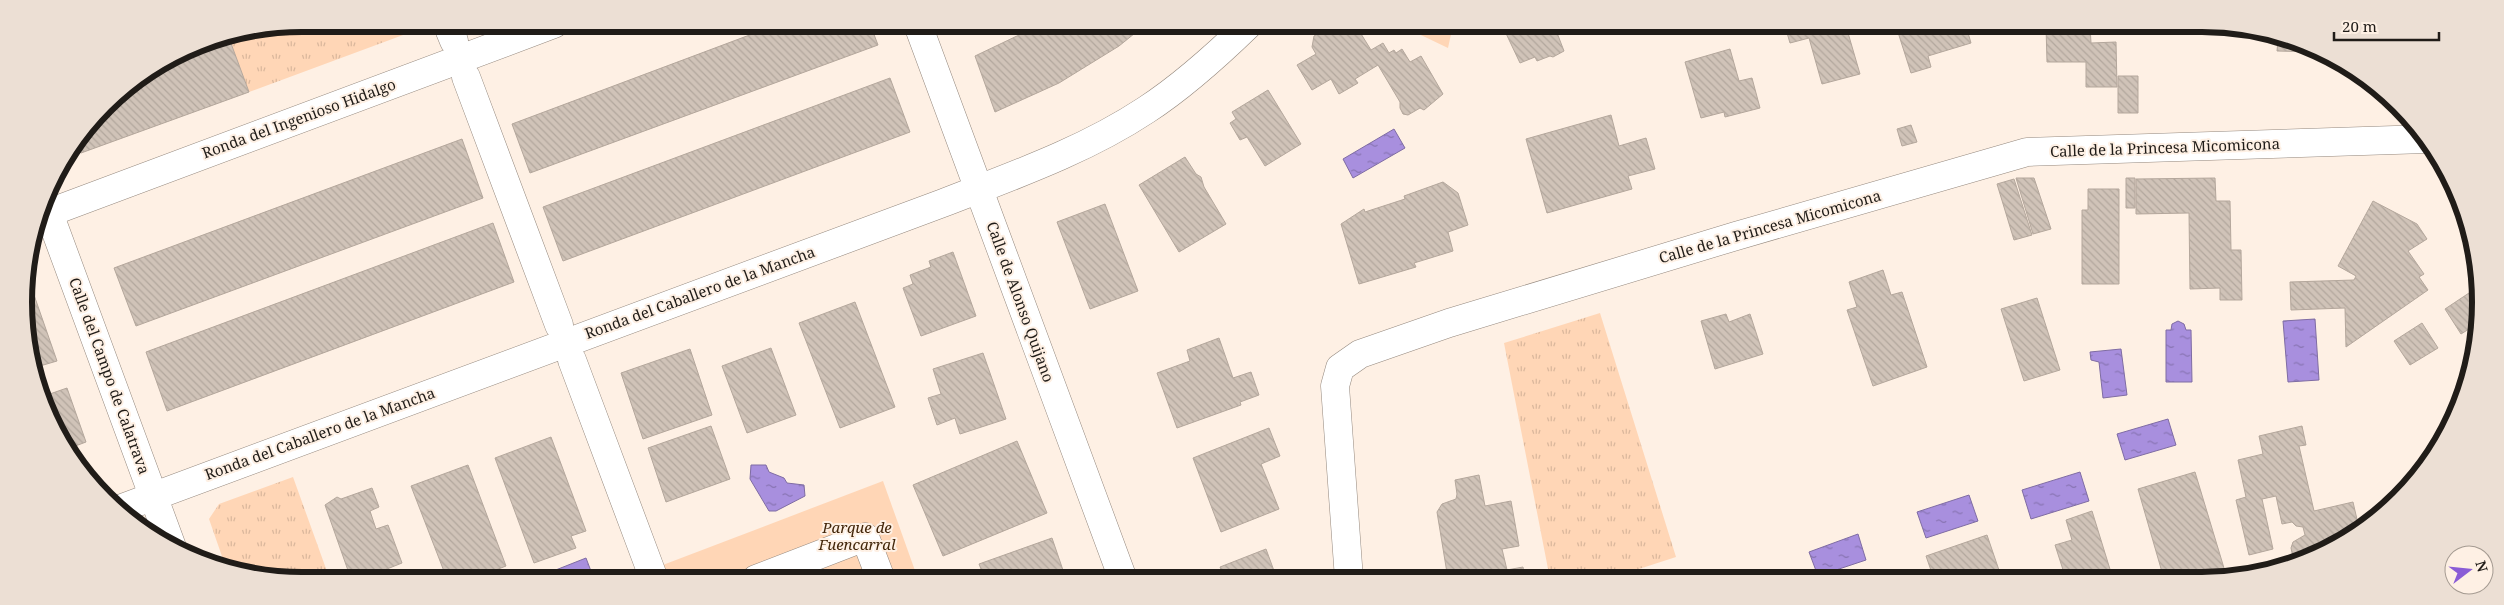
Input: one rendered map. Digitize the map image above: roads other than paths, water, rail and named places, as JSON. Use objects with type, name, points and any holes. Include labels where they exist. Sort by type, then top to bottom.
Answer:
[{"type":"street","name":"Ronda del Ingenioso Hidalgo","points":[[49,210],[532,32]]},
{"type":"street","name":"Calle de Alonso Quijano","points":[[921,32],[1120,572]]},
{"type":"street","name":"Ronda del Caballero de la Mancha","points":[[126,507],[979,189],[1067,153],[1100,137],[1146,110],[1214,57],[1241,32]]},
{"type":"street","points":[[466,77],[560,325]]},
{"type":"street","name":"Calle de la Princesa Micomicona","points":[[1348,572],[1335,386],[1340,368],[1360,354],[1449,323],[1736,236],[2028,152],[2417,139]]},
{"type":"street","name":"Calle del Campo de Calatrava","points":[[47,215],[168,537]]},
{"type":"street","points":[[572,360],[651,572]]},
{"type":"street","points":[[774,572],[865,537],[878,572]]},
{"type":"water","points":[[1394,129],[1405,148],[1353,178],[1343,159]]},
{"type":"water","points":[[2315,319],[2319,380],[2288,382],[2283,321]]},
{"type":"water","points":[[2178,321],[2184,324],[2186,330],[2191,330],[2192,382],[2166,382],[2166,330],[2171,330],[2172,324]]},
{"type":"water","points":[[2121,349],[2127,395],[2103,398],[2099,362],[2091,360],[2090,352]]},
{"type":"water","points":[[2168,419],[2176,445],[2125,460],[2117,434]]},
{"type":"water","points":[[751,465],[766,465],[769,472],[784,478],[787,483],[804,485],[805,496],[776,511],[769,511],[750,479]]},
{"type":"water","points":[[2080,472],[2089,501],[2031,519],[2022,490]]},
{"type":"water","points":[[1969,495],[1978,521],[1926,538],[1917,512]]},
{"type":"water","points":[[1858,534],[1866,560],[1830,572],[1816,572],[1809,552]]},
{"type":"water","points":[[586,558],[591,572],[551,572]]},
{"type":"park label","name":"Parque de Fuencarral","points":[[857,536]]}]
